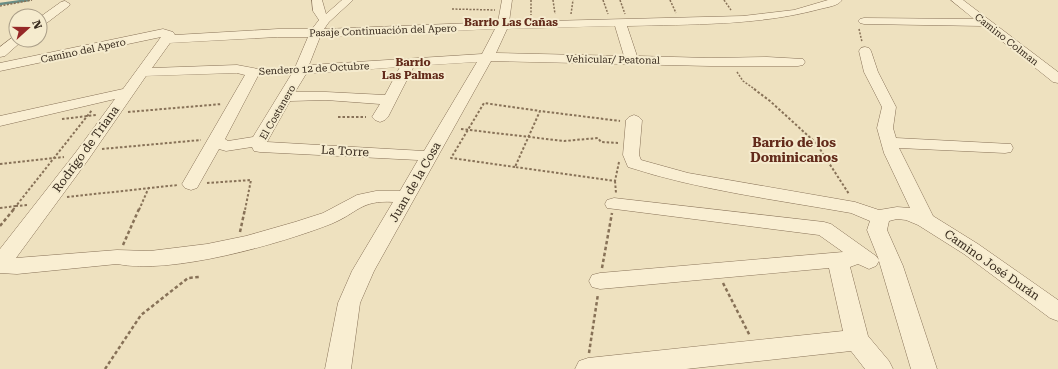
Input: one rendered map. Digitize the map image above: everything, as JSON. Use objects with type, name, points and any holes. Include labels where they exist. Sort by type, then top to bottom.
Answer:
[{"type":"street","points":[[317,0],[320,16],[325,20]]},
{"type":"street","points":[[315,33],[325,20],[348,0]]},
{"type":"street","name":"Pasaje Continuación del Apero","points":[[167,36],[315,33],[450,27],[505,12],[530,24],[743,19],[794,13],[828,4],[837,0]]},
{"type":"street","name":"Camino Colman","points":[[956,0],[1058,79]]},
{"type":"street","points":[[48,16],[65,4]]},
{"type":"street","name":"Juan de la Cosa","points":[[338,369],[350,303],[363,271],[448,127],[486,57],[505,12]]},
{"type":"street","points":[[864,21],[987,23]]},
{"type":"street","points":[[619,23],[631,59]]},
{"type":"street","name":"El Costanero","points":[[260,144],[301,70],[315,33]]},
{"type":"street","name":"Camino del Apero","points":[[0,67],[167,36]]},
{"type":"street","name":"Rodrigo de Triana","points":[[6,265],[46,204],[167,36]]},
{"type":"street","points":[[0,53],[8,47]]},
{"type":"street","points":[[865,51],[872,72],[889,107],[885,128],[892,154],[925,220]]},
{"type":"street","name":"Vehicular/ Peatonal","points":[[486,57],[631,59],[731,63],[767,61],[798,62]]},
{"type":"street","name":"Sendero 12 de Octubre","points":[[301,70],[486,57]]},
{"type":"street","points":[[380,117],[410,62]]},
{"type":"street","name":"Sendero 12 de Octubre","points":[[142,72],[237,69],[253,72]]},
{"type":"street","points":[[191,184],[204,160],[219,142],[253,72]]},
{"type":"street","points":[[0,121],[128,92]]},
{"type":"street","points":[[286,97],[326,96],[388,100]]},
{"type":"street","points":[[630,121],[631,155],[634,163],[688,178],[855,208],[880,218],[878,230],[892,266],[924,369]]},
{"type":"street","name":"La Torre","points":[[219,142],[430,156]]},
{"type":"street","points":[[889,143],[1005,148]]},
{"type":"street","points":[[6,265],[117,257],[126,259],[160,258],[204,252],[238,245],[323,220],[365,198],[383,196],[406,198]]},
{"type":"street","points":[[614,204],[824,228],[869,261]]},
{"type":"street","name":"Camino José Durán","points":[[880,218],[887,214],[897,213],[908,214],[925,220],[971,249],[1058,312]]},
{"type":"street","points":[[838,260],[857,340],[880,369]]},
{"type":"street","points":[[600,281],[838,260],[869,261],[892,266]]},
{"type":"street","points":[[588,369],[857,340]]},
{"type":"path","points":[[0,6],[32,0]]},
{"type":"path","points":[[530,24],[531,0]]},
{"type":"path","points":[[553,0],[556,24]]},
{"type":"path","points":[[571,24],[570,15],[573,0]]},
{"type":"path","points":[[603,0],[619,23]]},
{"type":"path","points":[[619,23],[620,0]]},
{"type":"path","points":[[452,9],[505,12]]},
{"type":"path","points":[[864,21],[857,22],[865,51]]},
{"type":"path","points":[[731,63],[743,81],[770,101],[816,142],[848,192],[855,208]]},
{"type":"path","name":"Sendero 12 de Octubre","points":[[253,72],[301,70]]},
{"type":"path","points":[[0,226],[101,98]]},
{"type":"path","points":[[126,112],[237,103]]},
{"type":"path","points":[[619,160],[615,181],[451,158],[484,103],[630,121]]},
{"type":"path","points":[[515,167],[540,111]]},
{"type":"path","points":[[338,117],[380,117]]},
{"type":"path","points":[[448,127],[564,141],[598,138],[601,142],[623,143]]},
{"type":"path","points":[[100,149],[219,142]]},
{"type":"path","points":[[0,164],[82,156]]},
{"type":"path","points":[[66,197],[149,187],[251,180],[238,245]]},
{"type":"path","points":[[117,257],[149,187]]},
{"type":"path","points":[[0,208],[46,204]]},
{"type":"path","points":[[717,271],[757,350]]},
{"type":"path","points":[[105,369],[141,314],[188,278],[199,277]]},
{"type":"waterway","points":[[0,4],[29,0]]},
{"type":"district","name":"Barrio Las Cañas","points":[[511,22]]},
{"type":"district","name":"Barrio Las Palmas","points":[[413,68]]},
{"type":"district","name":"Barrio de los Dominicanos","points":[[794,150]]}]
